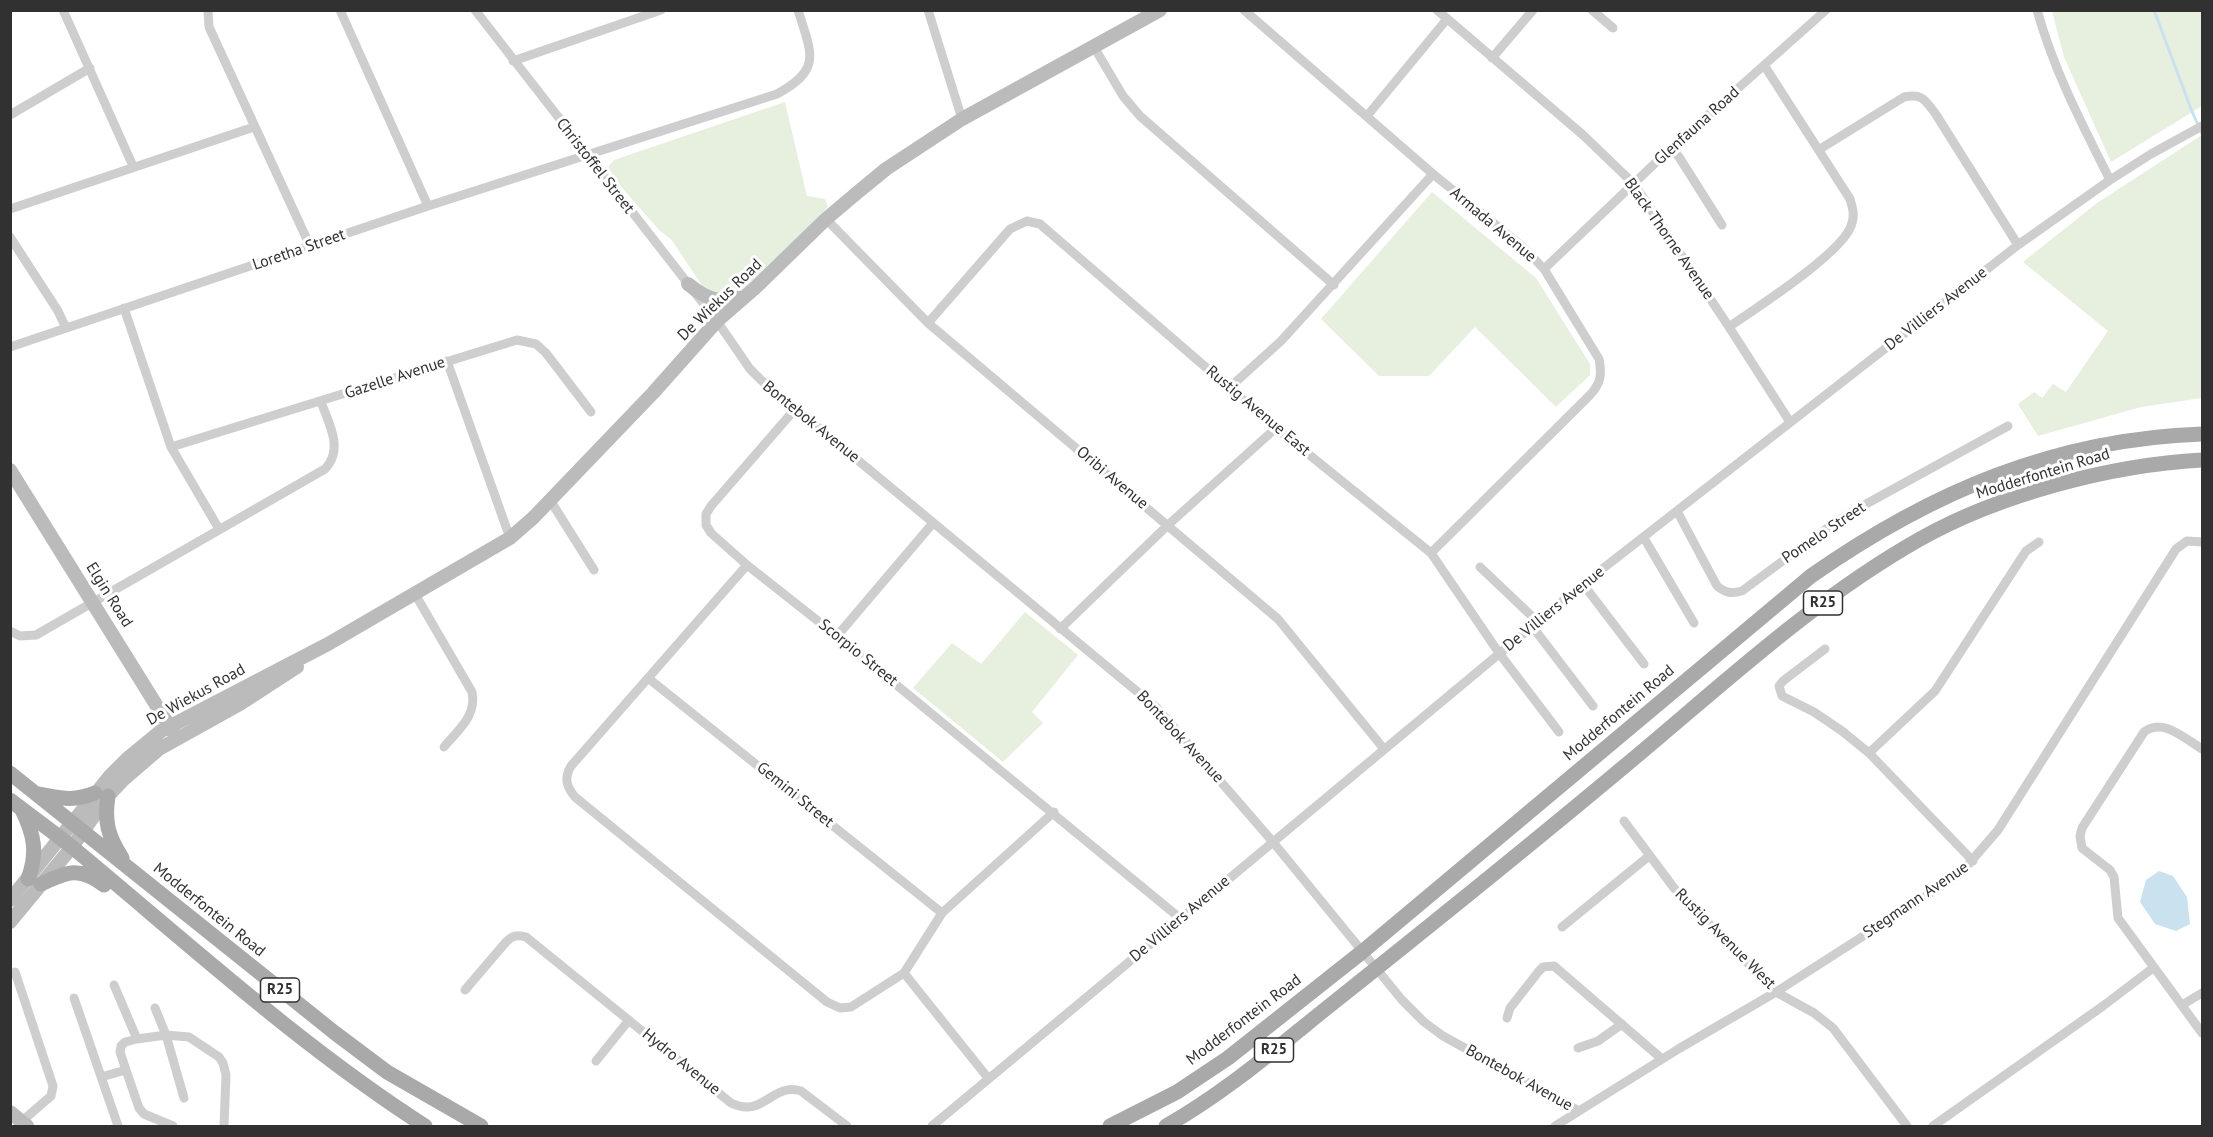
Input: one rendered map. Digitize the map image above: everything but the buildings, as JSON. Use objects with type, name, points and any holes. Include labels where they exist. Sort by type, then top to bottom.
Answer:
[{"type":"main road","name":"Modderfontein Road","points":[[1110,1126],[1177,1092],[1228,1058],[1362,952],[1811,576],[1856,544],[1907,515],[1963,488],[2014,468],[2065,453],[2119,442],[2202,434]]},
{"type":"main road","name":"Modderfontein Road","points":[[1166,1126],[1234,1082],[1505,866],[1817,608],[1870,570],[1921,538],[1974,513],[2022,496],[2127,468],[2202,460]]},
{"type":"main road","name":"Modderfontein Road","points":[[10,773],[301,1006],[379,1065],[438,1103],[481,1126]]},
{"type":"main road","points":[[35,794],[64,800],[102,794],[109,834],[130,869]]},
{"type":"main road","points":[[16,805],[32,834],[35,848],[34,881],[68,873],[85,873],[93,876],[203,958]]},
{"type":"main road","name":"R25","points":[[16,805],[66,842],[317,1051],[372,1092],[425,1126]]},
{"type":"street","points":[[63,10],[132,166]]},
{"type":"street","points":[[208,10],[209,27],[310,246]]},
{"type":"street","points":[[340,10],[428,206]]},
{"type":"street","name":"Christoffel Street","points":[[475,10],[717,321]]},
{"type":"street","points":[[513,61],[661,10]]},
{"type":"street","name":"Loretha Street","points":[[10,347],[428,206],[777,94],[796,84],[810,64],[810,52],[798,10]]},
{"type":"street","points":[[928,10],[962,119]]},
{"type":"street","name":"De Wiekus Road","points":[[34,881],[78,827],[127,759],[166,729],[328,644],[510,538],[533,518],[653,393],[717,321],[826,219],[886,169],[962,119],[1160,10]]},
{"type":"street","name":"Armada Avenue","points":[[1244,10],[1433,174],[1523,247],[1544,269],[1599,359],[1601,372],[1599,384],[1513,474],[1431,553]]},
{"type":"street","name":"Black Thorne Avenue","points":[[1437,10],[1583,135],[1634,184],[1790,422]]},
{"type":"street","points":[[1492,58],[1533,10]]},
{"type":"street","points":[[1592,10],[1613,28]]},
{"type":"street","name":"Glenfauna Road","points":[[1544,269],[1671,148],[1826,10]]},
{"type":"street","points":[[2037,10],[2047,47],[2060,78],[2110,180]]},
{"type":"street","points":[[1367,116],[1447,19]]},
{"type":"street","points":[[1094,47],[1123,96],[1140,116],[1334,285]]},
{"type":"street","points":[[1729,327],[1804,274],[1843,240],[1851,228],[1854,216],[1850,198],[1764,65]]},
{"type":"street","points":[[10,115],[90,68]]},
{"type":"street","points":[[1820,149],[1904,97],[1915,95],[1925,100],[1935,113],[2018,245]]},
{"type":"street","points":[[10,208],[254,127]]},
{"type":"street","name":"De Villiers Avenue","points":[[932,1126],[1583,584],[2018,245],[2110,180],[2199,128]]},
{"type":"street","points":[[1671,148],[1722,225]]},
{"type":"street","points":[[1229,388],[1281,341],[1433,174]]},
{"type":"street","name":"Oribi Avenue","points":[[826,219],[928,323],[1278,619],[1384,749]]},
{"type":"street","name":"Rustig Avenue East","points":[[928,323],[1010,229],[1022,222],[1034,221],[1040,224],[1276,428],[1431,553],[1499,653],[1559,732]]},
{"type":"street","points":[[10,237],[58,310],[66,328]]},
{"type":"street","points":[[688,284],[704,296],[717,301],[744,297]]},
{"type":"street","points":[[124,308],[171,447],[219,529]]},
{"type":"street","name":"Bontebok Avenue","points":[[717,321],[760,380],[1157,708],[1273,842],[1402,1000],[1434,1029],[1579,1111]]},
{"type":"street","name":"Gazelle Avenue","points":[[171,447],[321,402],[506,341],[526,340],[546,352],[591,412]]},
{"type":"street","points":[[447,361],[510,538]]},
{"type":"street","points":[[10,631],[20,636],[36,635],[325,469],[331,462],[335,449],[321,402]]},
{"type":"street","name":"Scorpio Street","points":[[796,408],[711,506],[706,514],[706,525],[711,533],[747,565],[1054,812],[1181,919]]},
{"type":"street","name":"Pomelo Street","points":[[1677,511],[1717,586],[1732,594],[1742,591],[1834,523],[2008,426]]},
{"type":"street","points":[[1060,628],[1168,525],[1276,428]]},
{"type":"street","name":"Elgin Road","points":[[10,470],[90,603],[141,694],[166,729],[172,742]]},
{"type":"street","name":"Elgin Road","points":[[10,483],[90,603]]},
{"type":"street","points":[[550,500],[594,570]]},
{"type":"street","points":[[837,636],[933,523]]},
{"type":"street","points":[[1644,538],[1694,624]]},
{"type":"street","name":"Stegmann Avenue","points":[[1555,1126],[1662,1059],[1776,992],[1960,874],[1998,830],[2176,549],[2187,541],[2198,541]]},
{"type":"street","points":[[1869,753],[1935,691],[2026,550],[2039,542]]},
{"type":"street","points":[[747,565],[571,766],[566,774],[566,782],[575,797],[827,1002],[840,1008],[851,1007],[904,973],[942,913],[1054,812]]},
{"type":"street","points":[[1480,567],[1535,624],[1593,706]]},
{"type":"street","points":[[1583,584],[1644,664]]},
{"type":"street","points":[[415,594],[472,692],[474,703],[472,712],[444,747]]},
{"type":"street","name":"De Wiekus Road","points":[[102,794],[172,742],[277,681],[328,644]]},
{"type":"street","points":[[1825,649],[1783,681],[1779,686],[1782,696],[1814,712],[1869,753],[1973,861]]},
{"type":"street","name":"Gemini Street","points":[[648,678],[942,913]]},
{"type":"street","points":[[2202,749],[2163,726],[2150,727],[2144,732],[2082,828],[2080,836],[2082,848],[2110,870],[2115,884],[2118,918],[2202,1033]]},
{"type":"street","name":"Rustig Avenue West","points":[[1624,821],[1649,856],[1689,904],[1776,992],[1824,1020],[1833,1028],[1902,1125]]},
{"type":"street","points":[[1562,927],[1649,856]]},
{"type":"street","points":[[10,900],[34,881]]},
{"type":"street","points":[[10,922],[34,881]]},
{"type":"street","name":"Hydro Avenue","points":[[465,990],[510,938],[521,935],[731,1103],[743,1108],[752,1107],[773,1095],[792,1088],[801,1091],[847,1126]]},
{"type":"street","points":[[1507,1018],[1510,1008],[1533,977],[1549,965],[1557,968],[1662,1059]]},
{"type":"street","points":[[1933,1126],[2153,968]]},
{"type":"street","points":[[10,1112],[24,1124],[51,1096],[53,1086],[15,972]]},
{"type":"street","points":[[904,973],[988,1078]]},
{"type":"street","points":[[114,985],[137,1039]]},
{"type":"street","points":[[2182,1005],[2202,993]]},
{"type":"street","points":[[74,998],[118,1126]]},
{"type":"street","points":[[155,1008],[166,1035],[184,1098]]},
{"type":"street","points":[[596,1061],[629,1020]]},
{"type":"street","points":[[1578,1048],[1598,1041],[1622,1024]]},
{"type":"street","points":[[173,1126],[144,1114],[139,1108],[126,1070],[121,1046],[125,1042],[166,1035],[189,1036],[219,1057],[224,1063],[226,1075],[224,1126]]},
{"type":"street","points":[[101,1077],[126,1070]]},
{"type":"green space","points":[[2052,11],[2202,11],[2202,106],[2111,162],[2064,57]]},
{"type":"green space","points":[[785,102],[807,196],[825,199],[828,207],[742,293],[720,298],[703,287],[671,239],[659,230],[618,183],[608,167],[614,160]]},
{"type":"green space","points":[[2202,135],[2202,398],[2141,407],[2038,436],[2018,404],[2034,392],[2042,398],[2053,384],[2066,392],[2108,331],[2023,262],[2097,203]]},
{"type":"green space","points":[[1432,192],[1536,278],[1590,364],[1590,375],[1556,407],[1475,327],[1429,376],[1379,376],[1321,319]]},
{"type":"green space","points":[[1025,612],[1078,655],[1032,712],[1043,723],[1003,762],[913,688],[952,643],[981,664]]},
{"type":"water","points":[[2159,871],[2173,876],[2187,897],[2190,924],[2176,931],[2155,924],[2140,902],[2146,880]]},
{"type":"waterway","points":[[2154,10],[2202,134]]}]
